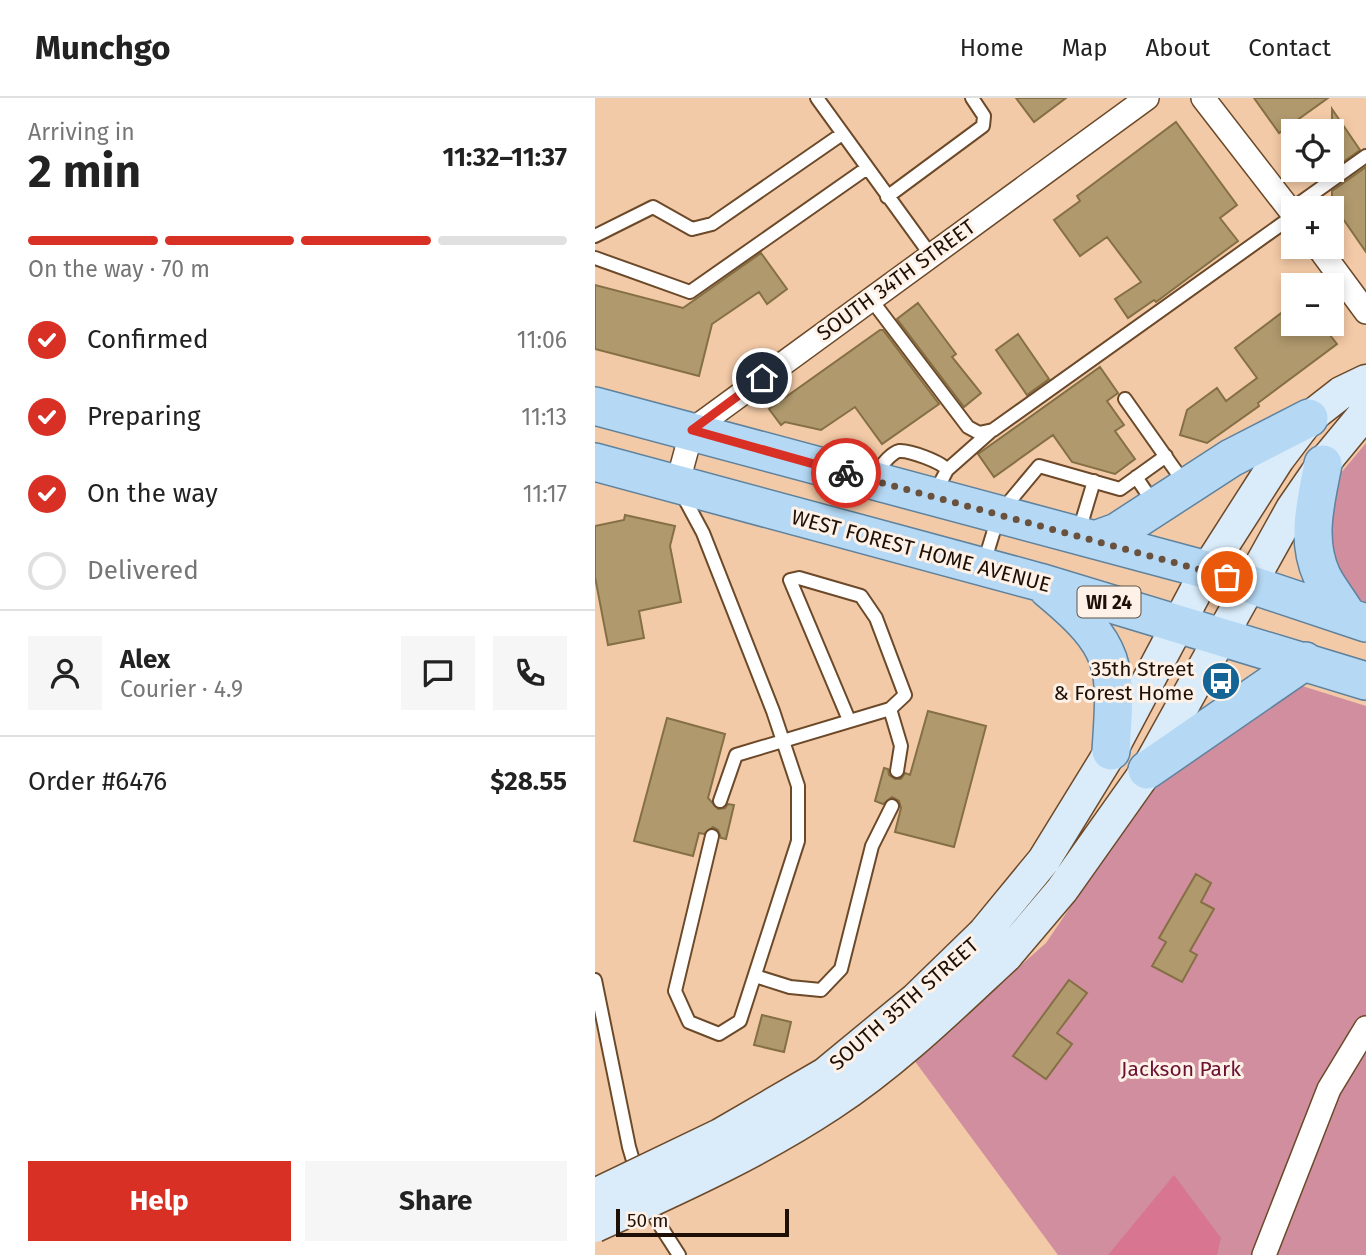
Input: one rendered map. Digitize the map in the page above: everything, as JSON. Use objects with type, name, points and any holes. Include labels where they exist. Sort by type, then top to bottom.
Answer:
[{"type":"main road","name":"SOUTH 35TH STREET","points":[[595,1195],[720,1135],[825,1074],[916,999],[984,933],[1044,860],[1111,751],[1207,570],[1278,459],[1310,418],[1341,393],[1366,382]]},
{"type":"main road","points":[[595,406],[870,480],[940,483],[999,514],[1207,570],[1357,620]]},
{"type":"main road","name":"SOUTH 35TH STREET","points":[[595,1226],[763,1146],[833,1103],[907,1048],[1006,956],[1062,890],[1147,770],[1291,509],[1323,464],[1366,412]]},
{"type":"main road","points":[[1086,538],[1117,532],[1231,458],[1310,418]]},
{"type":"main road","name":"WEST FOREST HOME AVENUE","points":[[595,462],[1039,582],[1366,681]]},
{"type":"main road","points":[[1323,464],[1314,510],[1314,554],[1322,576],[1357,620]]},
{"type":"main road","points":[[1039,582],[1079,615],[1095,633],[1108,656],[1115,687],[1111,751]]},
{"type":"main road","points":[[1147,770],[1305,661]]},
{"type":"street","name":"SOUTH 34TH STREET","points":[[692,430],[1147,98]]},
{"type":"street","points":[[1203,98],[1281,199]]},
{"type":"street","points":[[1327,259],[1366,312]]},
{"type":"street","points":[[677,485],[692,430]]},
{"type":"street","points":[[1264,1255],[1329,1089],[1366,1028]]},
{"type":"lane","points":[[817,98],[930,254]]},
{"type":"lane","points":[[887,197],[983,126],[985,116],[972,98]]},
{"type":"lane","points":[[595,236],[653,207],[692,229],[712,224],[842,134]]},
{"type":"lane","points":[[1314,196],[1366,156]]},
{"type":"lane","points":[[595,258],[690,292],[867,168]]},
{"type":"lane","points":[[940,483],[993,430],[1281,221]]},
{"type":"lane","points":[[870,298],[968,427],[979,433],[993,430]]},
{"type":"lane","points":[[1125,399],[1188,487]]},
{"type":"lane","points":[[983,567],[999,514],[1039,466],[1120,489],[1165,456]]},
{"type":"lane","points":[[1136,477],[1157,508]]},
{"type":"lane","points":[[1086,538],[1094,481]]},
{"type":"lane","points":[[677,485],[703,533],[799,786],[798,841],[755,976],[740,1021],[719,1034],[689,1021],[675,991],[712,836]]},
{"type":"lane","points":[[719,802],[736,755],[890,709],[905,695],[876,618],[861,596],[799,578],[790,580],[849,720]]},
{"type":"lane","points":[[890,709],[901,746],[897,771]]},
{"type":"lane","points":[[755,976],[790,986],[821,990],[841,969],[872,846],[892,806]]},
{"type":"lane","points":[[595,980],[629,1147],[647,1207],[679,1255]]},
{"type":"green space","points":[[1366,443],[1366,603],[1350,593],[1326,558],[1329,501],[1340,474]]},
{"type":"green space","name":"Jackson Park","points":[[1299,685],[1366,706],[1366,1255],[1058,1255],[914,1060],[1046,943],[1140,804],[1193,746]]},
{"type":"shaded area","points":[[1174,1175],[1221,1238],[1217,1255],[1108,1255]]},
{"type":"building","points":[[1016,98],[1066,98],[1034,122]]},
{"type":"building","points":[[1254,98],[1328,98],[1299,119],[1281,119],[1279,133]]},
{"type":"building","points":[[1332,109],[1339,119],[1332,119]]},
{"type":"building","points":[[1176,122],[1237,205],[1220,218],[1238,241],[1156,302],[1154,300],[1128,318],[1115,299],[1141,282],[1107,237],[1080,256],[1054,220],[1080,201],[1077,196]]},
{"type":"building","points":[[1344,127],[1360,150],[1344,161]]},
{"type":"building","points":[[1366,167],[1366,252],[1344,220],[1344,196],[1332,196],[1332,191]]},
{"type":"building","points":[[761,253],[787,289],[767,304],[759,292],[712,324],[699,376],[595,349],[595,285],[683,308]]},
{"type":"building","points":[[918,303],[956,354],[952,357],[981,393],[964,407],[897,319]]},
{"type":"building","points":[[1281,313],[1281,336],[1331,336],[1337,344],[1207,443],[1180,435],[1187,410],[1217,388],[1226,401],[1257,378],[1235,348]]},
{"type":"building","points":[[883,330],[939,404],[882,444],[855,407],[821,430],[785,422],[781,425],[769,409]]},
{"type":"building","points":[[1018,334],[1049,379],[1027,395],[996,350]]},
{"type":"building","points":[[1100,367],[1118,393],[1107,401],[1124,425],[1115,431],[1135,459],[1115,474],[1072,462],[1053,435],[994,477],[978,454]]},
{"type":"building","points":[[625,515],[675,526],[670,546],[681,602],[639,611],[644,638],[608,645],[595,577],[595,526],[624,520]]},
{"type":"building","points":[[928,711],[986,726],[954,847],[895,832],[901,808],[899,801],[892,797],[883,804],[875,801],[884,768],[888,769],[889,775],[895,779],[901,779],[905,773],[910,775]]},
{"type":"building","points":[[667,718],[725,734],[708,798],[718,809],[725,808],[728,804],[734,805],[726,839],[721,838],[718,830],[713,827],[704,834],[699,833],[693,856],[634,841]]},
{"type":"building","points":[[1196,874],[1211,883],[1201,902],[1214,909],[1190,951],[1197,955],[1182,982],[1152,966],[1166,942],[1159,938]]},
{"type":"building","points":[[1069,980],[1087,993],[1057,1033],[1072,1044],[1046,1079],[1013,1056]]},
{"type":"building","points":[[762,1015],[791,1022],[784,1052],[754,1045]]},
{"type":"way so far","points":[[846,473],[1227,577]]},
{"type":"place","name":"35th Street & Forest Home","points":[[1221,681]]},
{"type":"route","points":[[762,378],[692,430],[846,473]]}]
